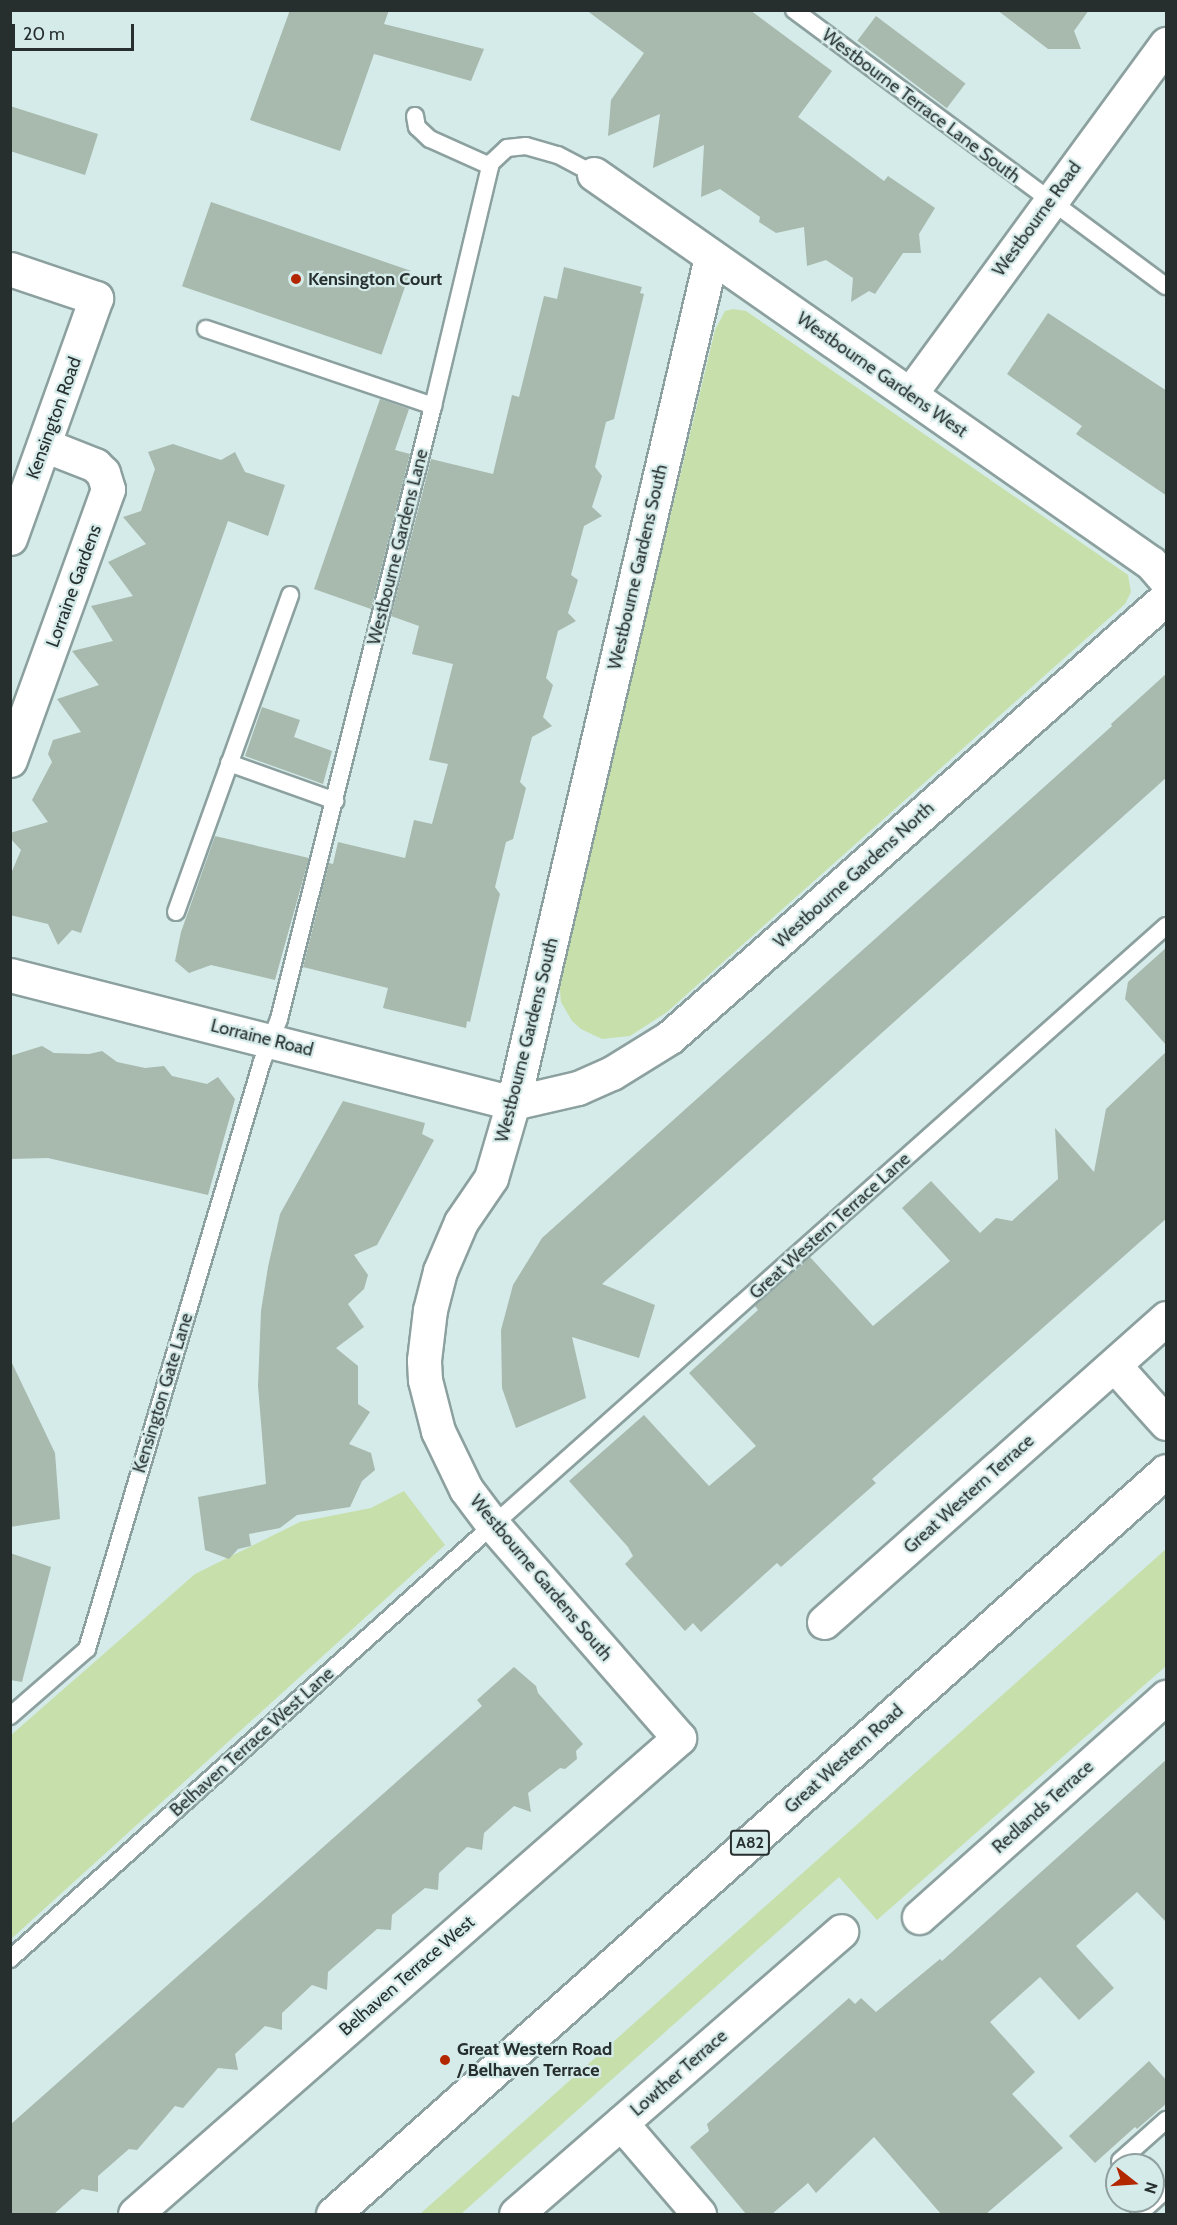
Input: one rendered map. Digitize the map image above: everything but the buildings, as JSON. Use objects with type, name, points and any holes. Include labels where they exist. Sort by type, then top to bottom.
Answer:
[{"type":"street","name":"Westbourne Road","points":[[910,394],[1049,201],[1167,45]]},
{"type":"street","name":"Westbourne Gardens West","points":[[594,174],[1151,563],[1167,580]]},
{"type":"street","name":"Westbourne Gardens South","points":[[679,1738],[493,1525],[466,1489],[438,1431],[425,1380],[424,1360],[430,1310],[440,1271],[461,1222],[491,1178],[513,1103],[711,256]]},
{"type":"street","name":"Kensington Road","points":[[10,269],[96,298],[10,538]]},
{"type":"street","name":"Lorraine Gardens","points":[[10,760],[108,489],[103,473],[95,465],[44,445]]},
{"type":"street","name":"Westbourne Gardens North","points":[[513,1103],[578,1088],[612,1073],[670,1037],[1167,598]]},
{"type":"street","name":"Lorraine Road","points":[[10,975],[513,1103]]},
{"type":"street","name":"Great Western Terrace","points":[[824,1622],[1167,1318]]},
{"type":"street","points":[[1114,1365],[1167,1423]]},
{"type":"street","name":"Great Western Road","points":[[333,2214],[1167,1471]]},
{"type":"street","name":"Redlands Terrace","points":[[920,1917],[1167,1697]]},
{"type":"street","name":"Belhaven Terrace West","points":[[135,2214],[679,1738]]},
{"type":"street","name":"Lowther Terrace","points":[[516,2214],[842,1931]]},
{"type":"street","points":[[621,2123],[699,2214]]},
{"type":"lane","name":"Westbourne Terrace Lane South","points":[[794,10],[1049,201],[1167,286]]},
{"type":"lane","points":[[415,116],[417,128],[430,139],[490,166],[507,148],[526,146],[550,152],[594,174]]},
{"type":"lane","name":"Westbourne Gardens Lane","points":[[270,1040],[279,1019],[334,801],[433,406],[490,166]]},
{"type":"lane","points":[[206,329],[433,406]]},
{"type":"lane","points":[[176,912],[290,596]]},
{"type":"lane","points":[[229,763],[334,801]]},
{"type":"lane","name":"Great Western Terrace Lane","points":[[493,1525],[1167,926]]},
{"type":"lane","name":"Kensington Gate Lane","points":[[10,1716],[87,1649],[270,1040]]},
{"type":"lane","name":"Belhaven Terrace West Lane","points":[[10,1959],[493,1525]]},
{"type":"lane","points":[[1129,2153],[1167,2120]]},
{"type":"lane","points":[[1139,2214],[1167,2190]]},
{"type":"green space","points":[[733,309],[746,311],[1128,575],[1131,592],[1125,604],[667,1012],[630,1036],[602,1039],[581,1029],[572,1021],[561,1002],[559,980],[715,330],[725,311]]},
{"type":"green space","points":[[404,1491],[445,1545],[11,1939],[10,1736],[195,1574],[300,1522],[371,1508]]},
{"type":"green space","points":[[1166,1549],[1166,1666],[877,1920],[839,1877],[461,2214],[420,2214]]},
{"type":"place","name":"Kensington Court","points":[[296,279]]},
{"type":"place","name":"Great Western Road / Belhaven Terrace","points":[[445,2060]]}]
